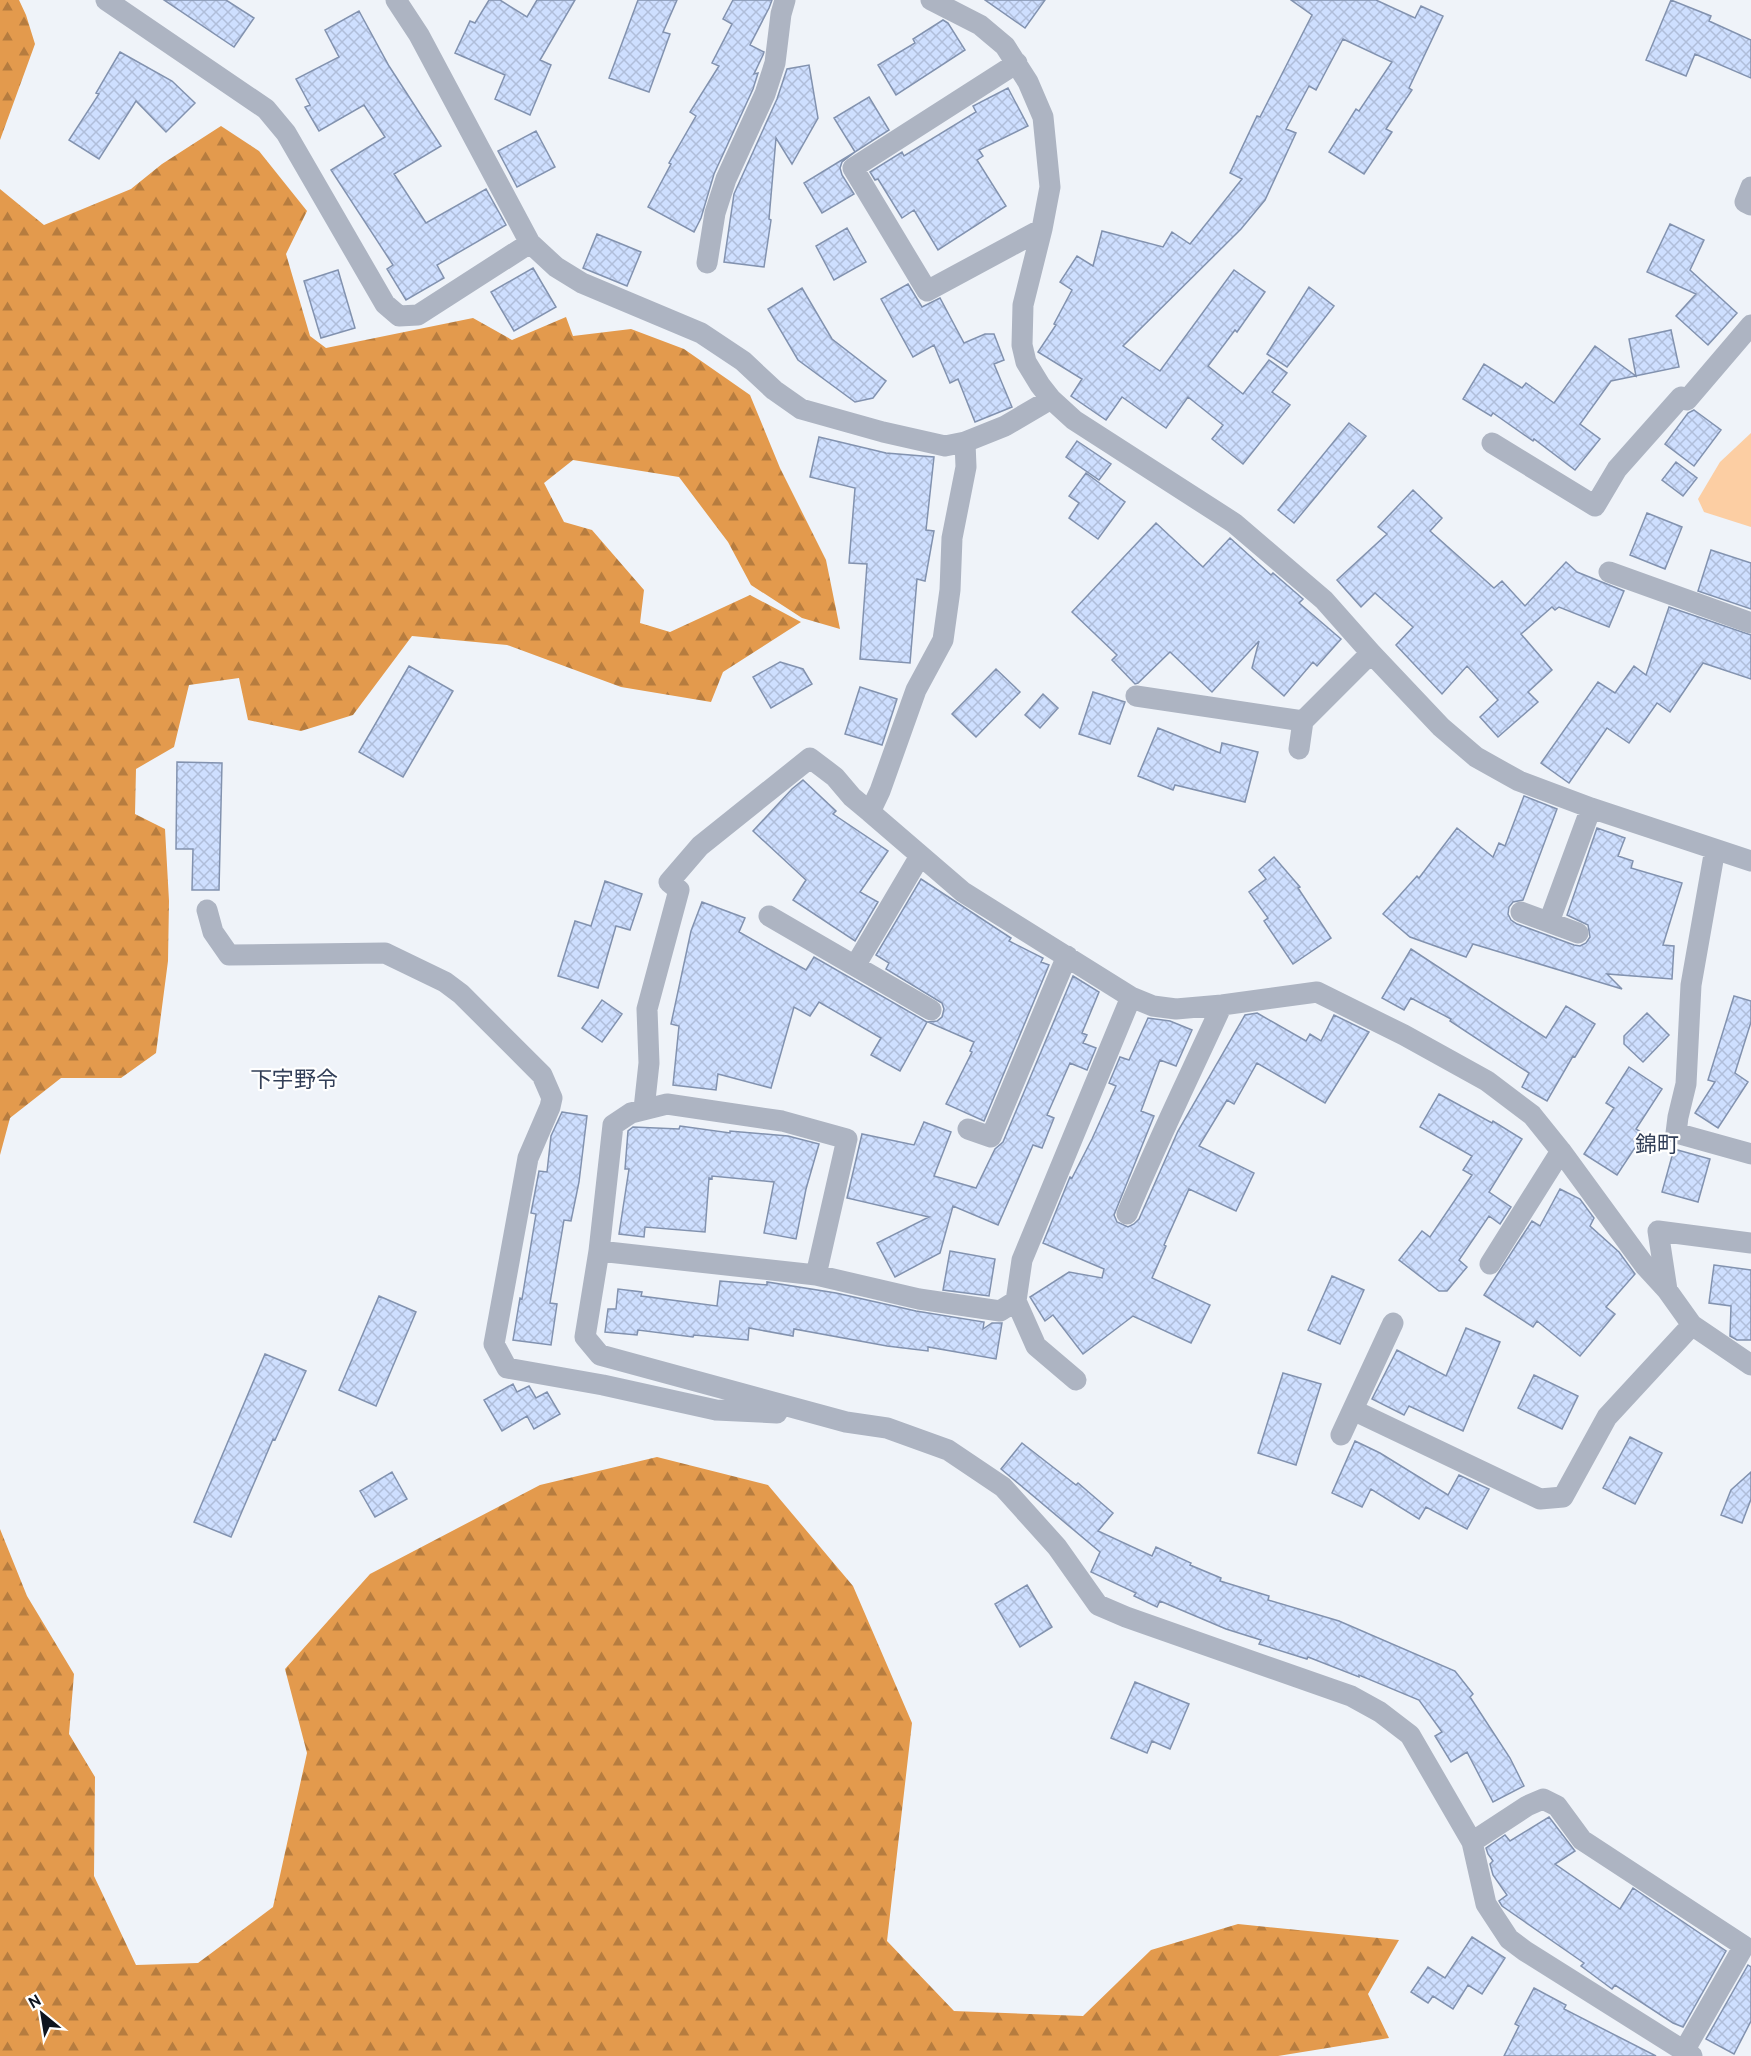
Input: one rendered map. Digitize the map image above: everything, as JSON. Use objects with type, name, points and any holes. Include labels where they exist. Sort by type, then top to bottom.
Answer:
[{"type":"street","points":[[396,0],[419,35],[530,243],[556,267],[582,283],[701,333],[743,361],[774,390],[801,409],[883,432],[945,446],[965,442],[1005,426],[1051,399]]},
{"type":"street","points":[[707,263],[716,213],[726,179],[765,94],[776,63],[781,14],[785,0]]},
{"type":"street","points":[[931,0],[980,25],[1005,46],[1017,63],[1043,117],[1050,187],[1023,305],[1022,345],[1026,362],[1051,399],[1074,420],[1234,523],[1324,600],[1441,727],[1476,757],[1519,781],[1591,808],[1751,861]]},
{"type":"street","points":[[108,1],[266,109],[286,133],[385,304],[399,316],[418,315],[530,243]]},
{"type":"street","points":[[1017,63],[854,168],[927,291],[1042,229]]},
{"type":"street","points":[[1751,187],[1745,202],[1751,205]]},
{"type":"street","points":[[1492,443],[1595,506],[1617,469],[1681,397],[1687,400],[1751,325]]},
{"type":"street","points":[[870,812],[880,791],[916,690],[943,640],[950,590],[952,538],[966,467],[965,442]]},
{"type":"street","points":[[1609,572],[1751,623]]},
{"type":"street","points":[[1299,749],[1303,721],[1371,653]]},
{"type":"street","points":[[1136,696],[1303,721]]},
{"type":"street","points":[[644,1109],[650,1063],[646,1009],[680,890],[669,882],[700,846],[810,758],[835,777],[852,797],[963,892],[1131,996],[1153,1006],[1176,1010],[1317,992],[1404,1035],[1487,1081],[1532,1115],[1692,1325],[1751,1365]]},
{"type":"street","points":[[1549,922],[1591,808]]},
{"type":"street","points":[[1714,849],[1691,985],[1686,1084],[1676,1133],[1751,1154]]},
{"type":"street","points":[[855,966],[920,856]]},
{"type":"street","points":[[207,910],[213,932],[229,955],[385,953],[445,982],[461,994],[542,1075],[552,1098],[528,1158],[494,1344],[507,1368],[603,1385],[716,1410],[771,1413],[887,1428],[948,1450],[1003,1487],[1057,1547],[1098,1605],[1126,1617],[1351,1696],[1380,1712],[1410,1735],[1472,1842],[1486,1904],[1509,1939],[1688,2053],[1744,1946],[1582,1840],[1557,1806],[1544,1799],[1527,1806],[1472,1842]]},
{"type":"street","points":[[1521,912],[1578,933]]},
{"type":"street","points":[[770,916],[931,1010]]},
{"type":"street","points":[[968,1129],[991,1137],[1067,956]]},
{"type":"street","points":[[1076,1380],[1036,1346],[1016,1301],[1022,1260],[1131,996]]},
{"type":"street","points":[[1127,1214],[1158,1140],[1222,1005]]},
{"type":"street","points":[[816,1275],[847,1139],[782,1121],[667,1104],[631,1113],[613,1125],[599,1251],[585,1337],[600,1355],[846,1422]]},
{"type":"street","points":[[1490,1264],[1561,1151]]},
{"type":"street","points":[[1667,1290],[1658,1231],[1751,1243]]},
{"type":"street","points":[[599,1251],[816,1275],[919,1299],[999,1311],[1016,1301]]},
{"type":"street","points":[[1341,1435],[1393,1323]]},
{"type":"street","points":[[1353,1410],[1540,1499],[1563,1497],[1607,1417],[1692,1325]]},
{"type":"green space","points":[[0,0],[19,0],[35,44],[0,140]]},
{"type":"green space","points":[[221,126],[259,151],[307,211],[286,254],[310,336],[326,348],[473,318],[512,340],[566,317],[573,336],[631,329],[684,349],[750,395],[780,468],[826,560],[840,629],[802,618],[751,585],[728,542],[679,477],[573,460],[544,483],[564,522],[592,530],[644,590],[640,623],[670,632],[750,595],[801,622],[723,672],[711,702],[621,687],[507,645],[412,636],[353,715],[301,731],[248,720],[239,678],[189,685],[174,747],[136,769],[135,814],[165,829],[169,901],[168,961],[156,1053],[121,1078],[61,1078],[10,1118],[0,1155],[0,189],[44,225],[131,189],[162,164]]},
{"type":"green space","points":[[657,1457],[768,1485],[853,1586],[912,1723],[887,1941],[954,2011],[1083,2016],[1151,1950],[1238,1924],[1399,1940],[1368,1994],[1389,2038],[1278,2056],[0,2056],[0,1529],[27,1596],[74,1674],[69,1734],[95,1777],[94,1876],[136,1965],[198,1963],[273,1907],[307,1753],[285,1669],[370,1574],[540,1485]]},
{"type":"shaded area","points":[[1751,433],[1751,527],[1704,512],[1698,499],[1720,462]]},
{"type":"building","points":[[164,0],[226,0],[254,18],[234,47]]},
{"type":"building","points":[[489,0],[500,0],[527,17],[537,0],[575,0],[540,60],[551,65],[530,115],[495,99],[505,75],[455,53],[470,21],[475,23]]},
{"type":"building","points":[[638,0],[677,0],[663,32],[670,34],[649,92],[609,78]]},
{"type":"building","points":[[733,0],[772,0],[750,45],[764,52],[754,74],[758,73],[753,89],[714,174],[701,218],[694,232],[648,207],[671,164],[669,163],[696,116],[690,112],[719,66],[712,63],[732,24],[723,19]]},
{"type":"building","points":[[985,0],[1045,0],[1025,28]]},
{"type":"building","points":[[1291,0],[1376,0],[1415,18],[1421,6],[1443,16],[1409,88],[1412,90],[1386,129],[1392,132],[1364,174],[1329,152],[1356,109],[1359,111],[1392,62],[1343,39],[1316,90],[1309,86],[1286,129],[1296,133],[1265,200],[1241,229],[1123,346],[1160,371],[1234,270],[1265,292],[1237,332],[1235,330],[1208,366],[1243,394],[1269,360],[1287,373],[1272,392],[1290,405],[1243,464],[1212,439],[1223,425],[1188,397],[1166,428],[1122,397],[1106,420],[1071,396],[1082,379],[1038,352],[1056,325],[1054,324],[1072,290],[1060,282],[1077,256],[1093,266],[1102,231],[1163,247],[1172,232],[1190,244],[1242,179],[1230,173],[1257,116],[1260,117],[1312,15]]},
{"type":"building","points":[[1671,0],[1711,16],[1709,21],[1751,40],[1751,78],[1695,54],[1686,76],[1646,60]]},
{"type":"building","points":[[359,11],[389,66],[441,146],[394,174],[426,223],[486,189],[506,225],[437,265],[444,278],[406,300],[387,269],[393,265],[331,170],[385,137],[364,105],[319,131],[305,107],[310,105],[296,79],[339,57],[325,30]]},
{"type":"building","points":[[943,20],[948,23],[965,50],[896,95],[878,65],[915,43],[913,39]]},
{"type":"building","points":[[120,52],[172,81],[195,103],[166,132],[136,101],[99,159],[69,140],[99,94],[96,93]]},
{"type":"building","points":[[809,65],[818,118],[792,164],[776,138],[769,219],[771,220],[764,267],[724,262],[734,194],[777,99],[787,69]]},
{"type":"building","points":[[1008,88],[1028,126],[979,150],[983,156],[977,160],[1006,206],[938,250],[914,210],[902,218],[878,179],[875,180],[870,172],[902,152],[904,156],[976,112],[973,106]]},
{"type":"building","points":[[869,97],[889,130],[855,152],[834,118]]},
{"type":"building","points":[[536,131],[555,167],[517,187],[498,151]]},
{"type":"building","points":[[855,152],[842,162],[840,168],[854,194],[822,213],[804,183]]},
{"type":"building","points":[[1670,224],[1704,240],[1690,270],[1737,313],[1708,345],[1676,316],[1696,294],[1647,272]]},
{"type":"building","points":[[847,228],[866,262],[834,280],[816,246]]},
{"type":"building","points":[[597,234],[641,252],[627,286],[583,268]]},
{"type":"building","points":[[533,268],[556,307],[514,331],[491,292]]},
{"type":"building","points":[[338,270],[355,328],[321,338],[304,281]]},
{"type":"building","points":[[908,284],[922,307],[940,298],[964,343],[985,334],[994,334],[1004,360],[994,364],[1012,407],[975,422],[958,379],[950,383],[934,345],[913,357],[881,299]]},
{"type":"building","points":[[1309,287],[1334,306],[1287,367],[1267,354]]},
{"type":"building","points":[[802,288],[832,339],[886,381],[873,398],[855,402],[798,360],[768,309]]},
{"type":"building","points":[[1671,330],[1679,367],[1636,376],[1629,339]]},
{"type":"building","points":[[1595,346],[1636,376],[1611,381],[1580,424],[1600,439],[1575,470],[1534,439],[1533,441],[1493,413],[1491,416],[1463,399],[1484,364],[1522,388],[1526,383],[1554,403]]},
{"type":"building","points":[[1694,410],[1721,430],[1694,466],[1665,444],[1688,413]]},
{"type":"building","points":[[1349,423],[1366,436],[1294,523],[1278,510]]},
{"type":"building","points":[[819,437],[886,453],[934,457],[926,530],[934,531],[925,581],[917,579],[910,663],[860,659],[867,564],[849,563],[855,488],[810,477]]},
{"type":"building","points":[[1077,441],[1111,464],[1099,480],[1066,457]]},
{"type":"building","points":[[1676,462],[1697,478],[1683,496],[1662,480]]},
{"type":"building","points":[[1086,473],[1125,502],[1098,539],[1069,518],[1079,503],[1069,496]]},
{"type":"building","points":[[1413,490],[1442,518],[1430,531],[1494,588],[1502,581],[1525,606],[1566,562],[1577,572],[1624,591],[1609,627],[1559,607],[1555,610],[1552,607],[1521,634],[1552,670],[1528,692],[1538,702],[1498,737],[1480,717],[1498,700],[1467,666],[1442,694],[1396,645],[1413,627],[1375,593],[1361,607],[1337,580],[1387,534],[1378,527]]},
{"type":"building","points":[[1647,513],[1682,527],[1665,569],[1630,555]]},
{"type":"building","points":[[1156,523],[1203,567],[1230,538],[1271,575],[1273,573],[1303,599],[1299,603],[1341,639],[1317,666],[1313,662],[1284,696],[1252,668],[1259,641],[1212,692],[1170,652],[1135,684],[1112,660],[1117,655],[1072,612]]},
{"type":"building","points":[[1711,550],[1751,563],[1751,609],[1698,591]]},
{"type":"building","points":[[1669,607],[1751,635],[1751,679],[1703,663],[1670,712],[1657,703],[1629,743],[1607,728],[1569,783],[1541,763],[1598,682],[1615,693],[1634,666],[1646,675]]},
{"type":"building","points":[[780,662],[803,669],[812,684],[771,708],[753,677]]},
{"type":"building","points":[[409,666],[453,691],[403,777],[359,752]]},
{"type":"building","points":[[996,669],[1020,692],[976,737],[952,714]]},
{"type":"building","points":[[860,687],[897,699],[882,745],[845,734]]},
{"type":"building","points":[[1093,692],[1125,702],[1110,744],[1079,734]]},
{"type":"building","points":[[1043,694],[1058,708],[1040,728],[1025,715]]},
{"type":"building","points":[[1158,728],[1220,753],[1222,743],[1258,752],[1245,802],[1175,785],[1173,790],[1138,776]]},
{"type":"building","points":[[177,762],[222,763],[219,890],[192,890],[193,849],[176,849]]},
{"type":"building","points":[[803,780],[836,811],[833,814],[888,851],[860,892],[878,902],[855,941],[793,900],[806,880],[753,831]]},
{"type":"building","points":[[1524,796],[1557,809],[1523,900],[1513,902],[1509,907],[1508,914],[1511,920],[1574,945],[1580,946],[1586,943],[1590,937],[1588,925],[1567,915],[1597,828],[1625,838],[1618,856],[1633,861],[1631,868],[1682,883],[1663,945],[1674,946],[1672,979],[1607,974],[1622,989],[1473,944],[1466,957],[1410,937],[1383,914],[1417,876],[1419,878],[1457,828],[1493,857],[1499,843],[1505,846]]},
{"type":"building","points":[[1274,857],[1300,887],[1298,888],[1331,938],[1293,964],[1264,921],[1268,918],[1249,892],[1266,879],[1259,870]]},
{"type":"building","points":[[921,879],[1011,938],[1009,941],[1043,958],[1041,962],[1049,965],[984,1121],[946,1104],[972,1052],[970,1051],[974,1042],[928,1022],[937,1021],[942,1017],[944,1009],[942,1003],[886,969],[889,963],[876,955]]},
{"type":"building","points":[[605,881],[642,894],[630,930],[616,926],[598,988],[558,976],[575,921],[591,926]]},
{"type":"building","points":[[702,902],[745,918],[739,932],[806,970],[814,957],[927,1022],[900,1071],[871,1055],[881,1038],[819,1002],[810,1016],[794,1007],[771,1088],[718,1074],[716,1090],[673,1085],[679,1026],[671,1024],[691,931]]},
{"type":"building","points":[[1411,949],[1546,1038],[1566,1006],[1595,1024],[1547,1101],[1522,1087],[1529,1073],[1450,1021],[1451,1019],[1411,998],[1404,1010],[1382,998]]},
{"type":"building","points":[[1073,976],[1099,992],[1082,1033],[1087,1035],[1083,1043],[1096,1048],[1087,1070],[1070,1063],[1047,1115],[1054,1118],[1042,1148],[1033,1145],[998,1225],[953,1206],[940,1253],[895,1277],[877,1243],[929,1217],[847,1198],[862,1134],[914,1145],[924,1122],[951,1132],[934,1176],[976,1188],[995,1149],[1003,1142]]},
{"type":"building","points":[[1734,996],[1751,1001],[1751,1022],[1735,1073],[1748,1082],[1718,1128],[1695,1113],[1715,1082],[1708,1080]]},
{"type":"building","points":[[602,1000],[622,1014],[602,1042],[582,1028]]},
{"type":"building","points":[[1257,1013],[1306,1041],[1310,1034],[1321,1041],[1334,1015],[1369,1032],[1325,1103],[1257,1063],[1234,1104],[1227,1100],[1199,1146],[1254,1173],[1236,1211],[1189,1189],[1164,1245],[1166,1246],[1152,1278],[1210,1305],[1191,1343],[1133,1316],[1083,1354],[1053,1315],[1045,1321],[1030,1297],[1069,1272],[1102,1278],[1104,1269],[1043,1243],[1070,1177],[1072,1178],[1092,1139],[1116,1086],[1109,1083],[1120,1057],[1129,1060],[1148,1018],[1170,1021],[1192,1030],[1176,1066],[1160,1060],[1141,1111],[1154,1116],[1114,1215],[1117,1222],[1128,1227],[1139,1219],[1178,1131],[1245,1015]]},
{"type":"building","points":[[1647,1013],[1669,1035],[1643,1062],[1624,1044],[1624,1036]]},
{"type":"building","points":[[1629,1067],[1662,1089],[1636,1129],[1644,1134],[1617,1175],[1584,1154],[1614,1108],[1606,1103]]},
{"type":"building","points":[[1439,1094],[1492,1123],[1493,1121],[1522,1139],[1489,1192],[1511,1207],[1500,1224],[1489,1216],[1459,1260],[1467,1267],[1447,1291],[1439,1291],[1399,1260],[1422,1231],[1430,1237],[1472,1175],[1463,1170],[1472,1156],[1420,1127]]},
{"type":"building","points":[[562,1112],[587,1116],[579,1182],[571,1221],[564,1220],[550,1303],[557,1304],[551,1345],[513,1340],[536,1214],[531,1213],[539,1171],[547,1172],[551,1136]]},
{"type":"building","points":[[680,1126],[730,1133],[730,1131],[788,1136],[819,1144],[806,1189],[796,1239],[764,1233],[774,1182],[712,1176],[712,1179],[709,1178],[705,1232],[645,1227],[644,1237],[619,1234],[629,1169],[625,1169],[628,1131],[633,1127],[679,1129]]},
{"type":"building","points":[[1674,1149],[1710,1159],[1698,1202],[1662,1192]]},
{"type":"building","points":[[1560,1189],[1580,1199],[1594,1218],[1590,1226],[1619,1252],[1635,1274],[1606,1307],[1615,1314],[1580,1356],[1537,1321],[1533,1327],[1484,1295],[1532,1221],[1540,1226]]},
{"type":"building","points":[[950,1251],[995,1259],[989,1296],[943,1290]]},
{"type":"building","points":[[1714,1265],[1751,1270],[1751,1340],[1737,1340],[1730,1336],[1731,1306],[1709,1303]]},
{"type":"building","points":[[1332,1276],[1364,1290],[1340,1344],[1308,1330]]},
{"type":"building","points":[[720,1281],[767,1285],[767,1282],[836,1293],[916,1311],[984,1322],[983,1329],[992,1323],[1002,1323],[996,1359],[928,1347],[928,1351],[887,1346],[794,1329],[793,1336],[749,1328],[748,1340],[694,1335],[693,1337],[638,1330],[637,1335],[605,1332],[608,1309],[616,1309],[618,1289],[642,1292],[641,1296],[717,1306]]},
{"type":"building","points":[[379,1296],[416,1312],[376,1406],[339,1390]]},
{"type":"building","points":[[1466,1328],[1500,1342],[1463,1431],[1409,1406],[1404,1415],[1372,1399],[1397,1350],[1446,1376]]},
{"type":"building","points":[[265,1354],[306,1371],[275,1440],[273,1439],[231,1537],[194,1522]]},
{"type":"building","points":[[1283,1373],[1321,1384],[1296,1465],[1258,1453]]},
{"type":"building","points":[[1534,1375],[1578,1396],[1562,1429],[1518,1408]]},
{"type":"building","points":[[513,1384],[517,1392],[529,1386],[536,1398],[547,1392],[560,1414],[534,1429],[527,1416],[502,1431],[484,1400]]},
{"type":"building","points":[[1630,1437],[1662,1453],[1635,1504],[1603,1488]]},
{"type":"building","points":[[1355,1441],[1380,1453],[1448,1495],[1459,1475],[1489,1489],[1467,1529],[1426,1507],[1419,1519],[1371,1489],[1362,1507],[1332,1493]]},
{"type":"building","points":[[1022,1443],[1076,1485],[1078,1483],[1113,1513],[1098,1531],[1152,1556],[1156,1547],[1221,1578],[1220,1581],[1269,1596],[1268,1600],[1339,1621],[1455,1671],[1473,1694],[1470,1697],[1510,1758],[1524,1786],[1493,1802],[1467,1752],[1451,1762],[1435,1736],[1442,1732],[1419,1700],[1308,1657],[1307,1659],[1259,1644],[1261,1640],[1226,1629],[1160,1601],[1157,1607],[1134,1596],[1136,1593],[1091,1572],[1100,1552],[1001,1469]]},
{"type":"building","points":[[392,1472],[407,1499],[375,1517],[360,1491]]},
{"type":"building","points":[[1751,1472],[1751,1499],[1742,1523],[1721,1515],[1731,1490]]},
{"type":"building","points":[[1027,1585],[1052,1627],[1020,1647],[995,1604]]},
{"type":"building","points":[[1135,1682],[1189,1704],[1170,1749],[1152,1741],[1147,1753],[1111,1738]]},
{"type":"building","points":[[1549,1817],[1575,1851],[1555,1864],[1620,1909],[1633,1888],[1726,1951],[1683,2027],[1673,2023],[1615,1985],[1612,1989],[1581,1966],[1584,1963],[1502,1906],[1499,1901],[1507,1895],[1493,1875],[1490,1864],[1493,1861],[1486,1848],[1505,1835],[1510,1841]]},
{"type":"building","points":[[1472,1937],[1505,1958],[1482,1994],[1468,1985],[1453,2009],[1433,1996],[1428,2003],[1411,1992],[1428,1967],[1445,1978]]},
{"type":"building","points":[[1748,1965],[1751,1967],[1751,2021],[1734,2054],[1706,2039]]},
{"type":"building","points":[[1534,1988],[1566,2005],[1564,2009],[1656,2056],[1504,2056],[1519,2026],[1515,2024]]},
{"type":"district","name":"下宇野令","points":[[294,1079]]},
{"type":"district","name":"錦町","points":[[1657,1144]]}]
